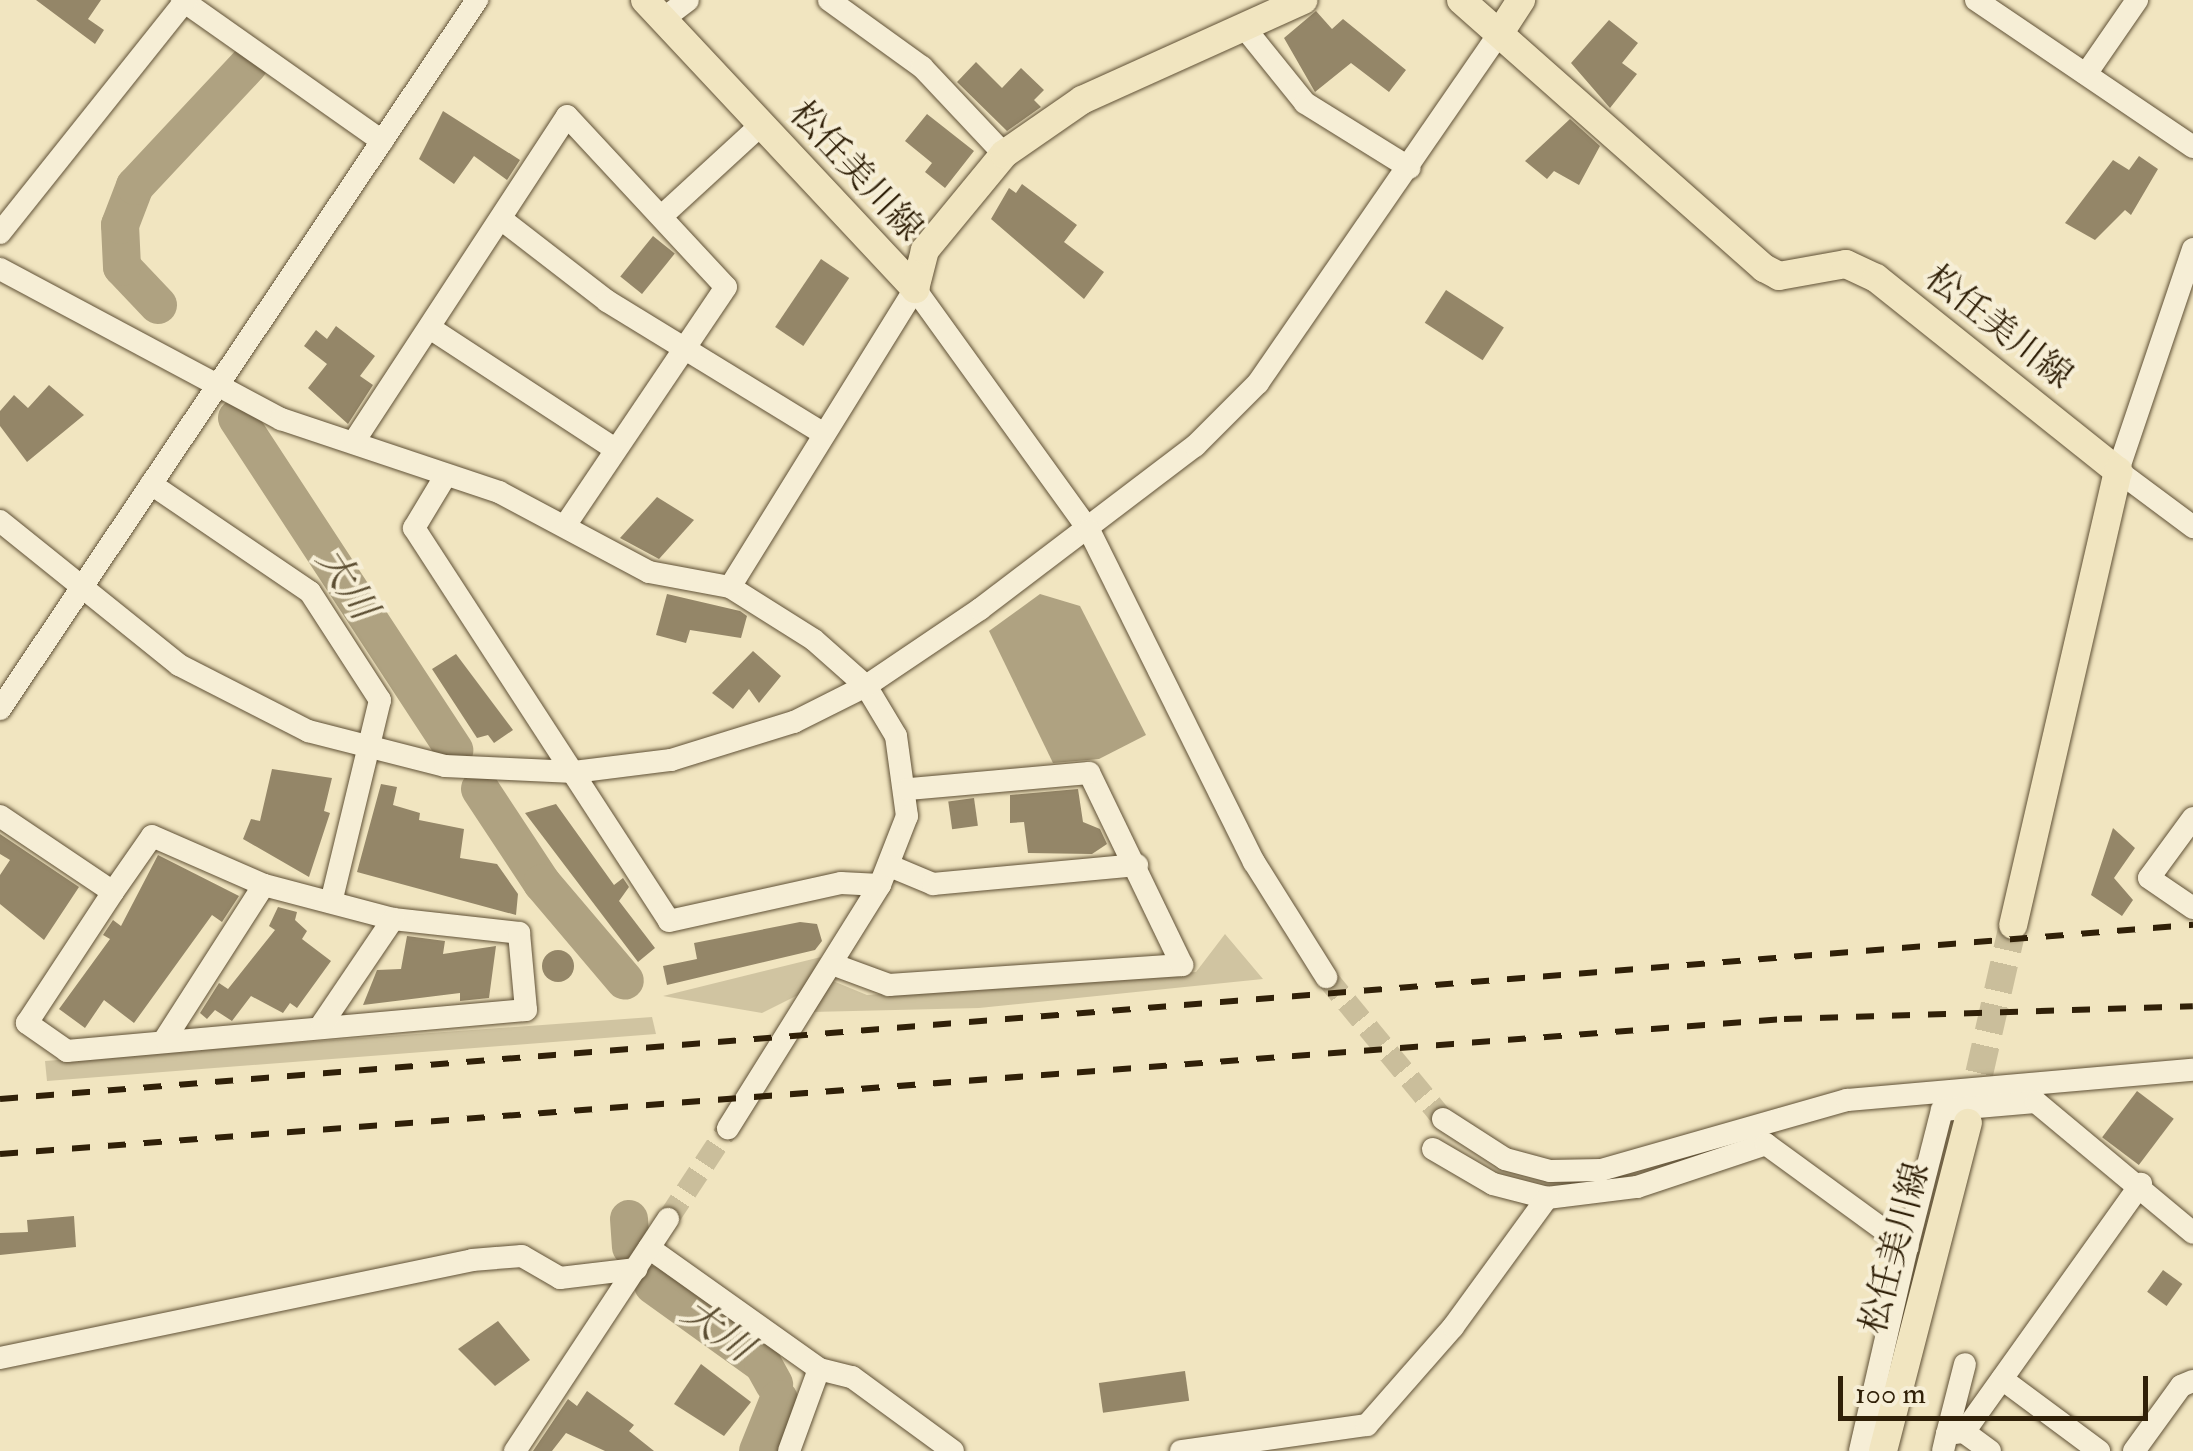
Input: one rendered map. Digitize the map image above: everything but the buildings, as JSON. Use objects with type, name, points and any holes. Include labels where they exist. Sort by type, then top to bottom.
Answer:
[{"type":"main road","name":"松任美川線","points":[[915,289],[926,250],[1004,154],[1082,100],[1246,31],[1303,0]]},
{"type":"main road","name":"松任美川線","points":[[1461,0],[1764,268],[1780,276],[1846,264],[1876,278],[2118,471]]},
{"type":"main road","points":[[1501,32],[1521,0]]},
{"type":"main road","name":"松任美川線","points":[[654,10],[915,289]]},
{"type":"main road","points":[[2012,925],[2118,471]]},
{"type":"main road","name":"松任美川線","points":[[1883,1451],[1968,1123]]},
{"type":"street","points":[[0,709],[78,586],[224,384],[477,0]]},
{"type":"street","points":[[654,10],[688,0]]},
{"type":"street","points":[[829,0],[922,67],[1004,154]]},
{"type":"street","points":[[1976,0],[2005,8],[2086,74],[2193,147]]},
{"type":"street","points":[[2086,74],[2137,0]]},
{"type":"street","points":[[0,233],[184,1],[382,141]]},
{"type":"street","points":[[1246,31],[1305,103],[1410,168]]},
{"type":"street","points":[[0,522],[179,665],[308,731],[371,747],[492,774],[574,772],[670,760],[794,722],[866,686],[1089,530],[1195,446],[1258,383],[1501,32]]},
{"type":"street","points":[[355,440],[433,330],[568,116],[664,215],[726,288],[566,524]]},
{"type":"street","points":[[664,215],[761,125]]},
{"type":"street","points":[[502,219],[606,301],[822,433]]},
{"type":"street","points":[[2191,259],[2118,471],[2193,527]]},
{"type":"street","points":[[0,269],[224,384],[281,419],[355,440],[446,474],[566,524],[649,572],[730,586],[814,640],[866,686],[896,736],[908,789],[885,875],[728,1128]]},
{"type":"street","points":[[730,586],[915,289],[1089,530],[1254,862],[1326,977]]},
{"type":"street","points":[[433,330],[615,449]]},
{"type":"street","points":[[446,474],[414,528],[669,921],[885,875],[933,884],[1137,864]]},
{"type":"street","points":[[152,484],[310,592],[380,700],[331,902]]},
{"type":"street","points":[[832,964],[889,985],[1182,965],[1137,864],[1089,772],[908,789]]},
{"type":"street","points":[[0,816],[113,892]]},
{"type":"street","points":[[2193,818],[2149,878],[2193,908]]},
{"type":"street","points":[[152,836],[264,885],[392,919],[519,933],[526,1010],[322,1024],[66,1051],[27,1024],[152,836]]},
{"type":"street","points":[[165,1038],[264,885]]},
{"type":"street","points":[[322,1024],[392,919]]},
{"type":"street","points":[[1443,1119],[1504,1159],[1550,1172],[1600,1170],[1847,1100],[2193,1070]]},
{"type":"street","points":[[1860,1451],[1942,1110],[2036,1102],[2140,1184],[2193,1233]]},
{"type":"street","points":[[1433,1149],[1492,1184],[1546,1198],[1638,1187],[1766,1144],[1907,1247]]},
{"type":"street","points":[[1951,1439],[2002,1379],[2140,1184]]},
{"type":"street","points":[[1182,1451],[1367,1425],[1453,1327],[1546,1198]]},
{"type":"street","points":[[522,1448],[668,1219]]},
{"type":"street","points":[[650,1248],[819,1369],[852,1377],[953,1451]]},
{"type":"street","points":[[0,1358],[472,1260],[522,1256],[560,1278],[636,1269]]},
{"type":"street","points":[[1951,1439],[1965,1364]]},
{"type":"street","points":[[790,1451],[819,1369]]},
{"type":"street","points":[[2002,1379],[2099,1451]]},
{"type":"street","points":[[2134,1451],[2180,1386],[2193,1381]]},
{"type":"street","points":[[1951,1439],[1990,1451]]},
{"type":"shaded area","points":[[1040,594],[1080,606],[1146,735],[1099,759],[1053,763],[989,631]]},
{"type":"shaded area","points":[[1225,934],[1263,979],[979,1008],[811,1012],[833,981],[867,995],[1196,972]]},
{"type":"shaded area","points":[[821,957],[800,994],[762,1013],[663,996]]},
{"type":"shaded area","points":[[652,1017],[656,1034],[47,1081],[45,1061]]},
{"type":"waterway","name":"大川","points":[[158,305],[122,267],[120,225],[135,186],[249,64]]},
{"type":"waterway","name":"大川","points":[[237,418],[454,750]]},
{"type":"waterway","name":"大川","points":[[480,789],[542,883],[625,981]]},
{"type":"waterway","name":"大川","points":[[629,1219],[631,1247]]},
{"type":"waterway","name":"大川","points":[[653,1285],[763,1364],[774,1384]]},
{"type":"waterway","name":"大川","points":[[758,1451],[779,1399]]},
{"type":"tunnel","points":[[1970,1114],[2013,925]]},
{"type":"tunnel","points":[[1326,977],[1443,1119]]},
{"type":"tunnel","points":[[668,1219],[728,1128]]},
{"type":"railway","points":[[0,1099],[2193,925]]},
{"type":"railway","points":[[0,1154],[1784,1019],[2193,1006]]}]
